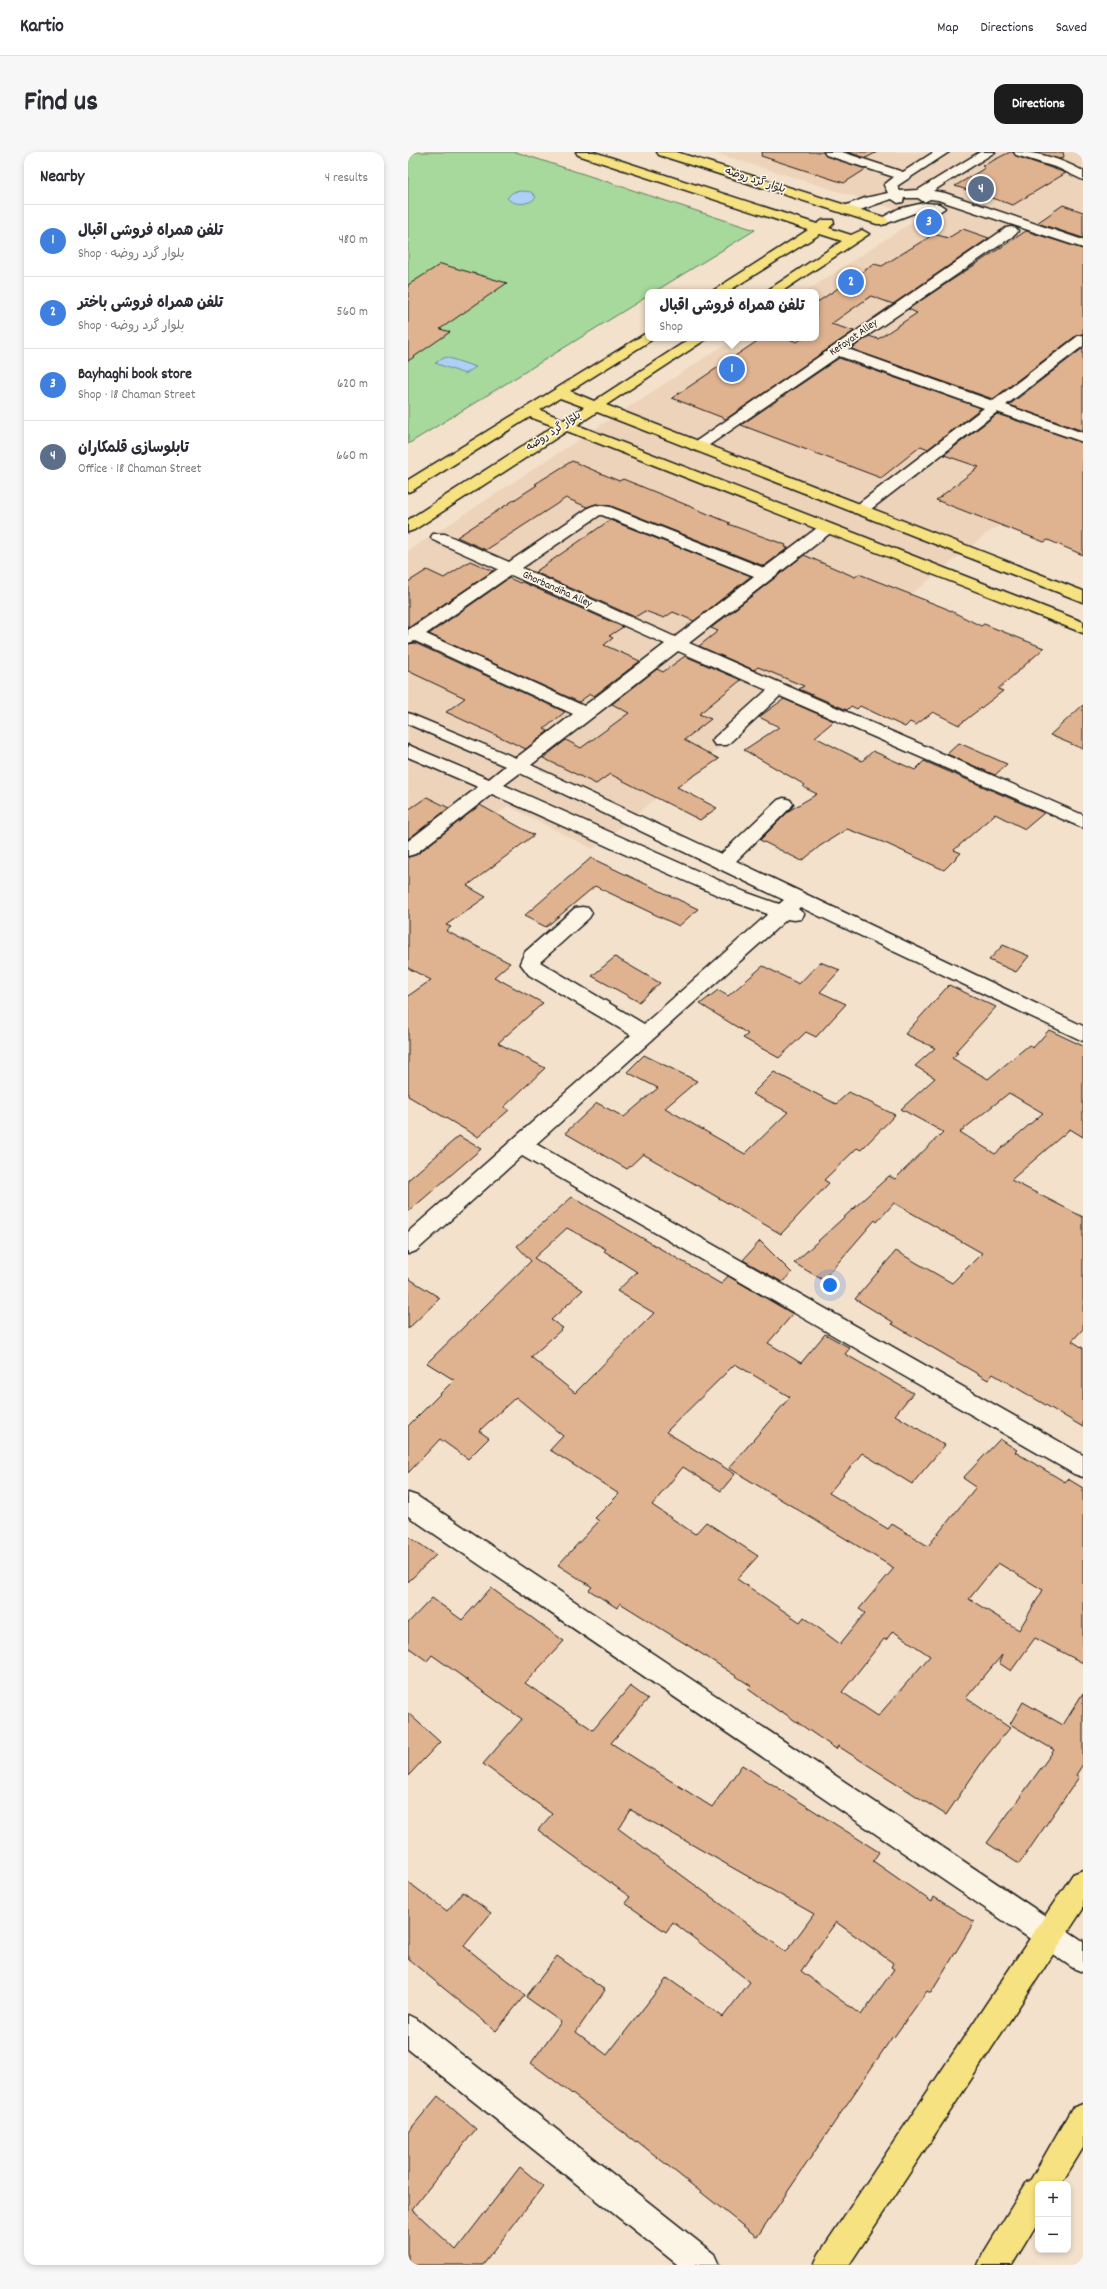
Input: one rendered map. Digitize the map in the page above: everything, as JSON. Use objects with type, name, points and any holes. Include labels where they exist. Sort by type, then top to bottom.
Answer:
[{"type":"main road","name":"بلوار گرد روضه","points":[[582,152],[853,240]]},
{"type":"main road","name":"بلوار گرد روضه","points":[[663,152],[882,221]]},
{"type":"main road","points":[[723,289],[847,210]]},
{"type":"main road","points":[[777,289],[882,221]]},
{"type":"main road","points":[[408,487],[645,338]]},
{"type":"main road","name":"بلوار گرد روضه","points":[[408,527],[696,341]]},
{"type":"main road","points":[[559,392],[1083,597]]},
{"type":"main road","points":[[530,411],[1083,628]]},
{"type":"main road","points":[[830,2265],[1083,1884]]},
{"type":"main road","points":[[1046,2181],[1083,2119]]},
{"type":"main road","points":[[994,2265],[1035,2198]]},
{"type":"street","points":[[830,152],[904,176]]},
{"type":"street","points":[[906,210],[890,185],[943,152]]},
{"type":"street","points":[[922,193],[990,152]]},
{"type":"street","points":[[1020,152],[1062,165],[1083,176]]},
{"type":"street","points":[[847,210],[868,200],[895,194],[922,193],[940,196],[1083,244]]},
{"type":"street","points":[[922,193],[928,207]]},
{"type":"street","points":[[882,221],[906,210],[928,207],[949,209],[1083,255]]},
{"type":"street","name":"Kefayat Alley","points":[[697,446],[1011,231]]},
{"type":"street","points":[[860,510],[1083,339]]},
{"type":"street","points":[[837,350],[1083,438]]},
{"type":"street","points":[[411,636],[600,509],[766,574]]},
{"type":"street","points":[[408,850],[827,528]]},
{"type":"street","name":"Ghorbandiha Alley","points":[[439,537],[676,644],[1083,822]]},
{"type":"street","points":[[411,636],[585,713]]},
{"type":"street","points":[[721,741],[778,689]]},
{"type":"street","points":[[408,718],[517,765],[724,862],[1083,1034]]},
{"type":"street","points":[[408,750],[491,785],[646,858],[782,912],[858,927]]},
{"type":"street","points":[[724,862],[784,804]]},
{"type":"street","points":[[408,1245],[798,898]]},
{"type":"street","points":[[582,913],[532,957],[530,963],[536,970],[646,1034]]},
{"type":"street","points":[[521,1145],[1083,1467]]},
{"type":"street","points":[[408,1502],[1083,1958]]},
{"type":"street","points":[[408,2030],[703,2265]]},
{"type":"shaded area","points":[[712,152],[1083,152],[1083,477],[986,534],[593,849],[508,806],[408,881],[408,551],[730,341],[819,341],[819,289],[810,289],[920,217]]},
{"type":"green space","points":[[408,152],[516,152],[755,230],[659,289],[645,289],[645,298],[408,444]]},
{"type":"water","points":[[513,192],[531,192],[536,197],[530,202],[522,204],[510,201],[507,198]]},
{"type":"water","points":[[446,357],[476,367],[465,374],[435,363]]},
{"type":"building","points":[[762,152],[823,152],[826,156],[866,169],[844,183],[761,156]]},
{"type":"building","points":[[847,152],[877,152],[866,158]]},
{"type":"building","points":[[1010,152],[1013,152],[1016,156],[1066,173],[1013,205],[955,186],[985,168],[982,166]]},
{"type":"building","points":[[1034,152],[1063,152],[1064,157],[1059,159]]},
{"type":"building","points":[[1063,205],[1083,212],[1083,238],[1037,223]]},
{"type":"building","points":[[963,229],[989,238],[893,304],[871,296],[831,324],[854,331],[726,419],[672,398],[758,341],[819,341],[819,301],[874,264],[882,266],[934,234],[948,238]]},
{"type":"building","points":[[1026,231],[1083,249],[1083,334],[1077,335],[993,399],[851,349],[869,336],[878,339],[917,313],[908,309]]},
{"type":"building","points":[[441,264],[507,283],[440,329],[450,332],[408,361],[408,285]]},
{"type":"building","points":[[1083,348],[1083,431],[1009,405]]},
{"type":"building","points":[[839,358],[981,408],[928,449],[921,446],[881,478],[741,425]]},
{"type":"building","points":[[997,414],[1083,443],[1083,555],[1048,540],[1044,542],[936,500],[979,467],[944,455]]},
{"type":"building","points":[[572,461],[619,481],[623,479],[730,523],[728,524],[786,545],[785,547],[788,548],[764,566],[611,506],[596,504],[587,507],[566,498],[486,550],[457,537],[537,485],[535,484]]},
{"type":"building","points":[[610,520],[751,576],[694,621],[673,612],[664,618],[645,611],[635,617],[535,572]]},
{"type":"building","points":[[804,555],[855,577],[859,574],[945,608],[981,626],[984,624],[1044,648],[998,689],[1003,691],[959,725],[933,712],[916,725],[910,722],[905,727],[860,706],[857,709],[851,706],[847,710],[799,689],[804,686],[758,667],[754,670],[699,646],[718,631],[711,628]]},
{"type":"building","points":[[470,561],[493,571],[408,628],[408,582],[427,570],[444,578]]},
{"type":"building","points":[[509,578],[520,583],[522,582],[623,627],[609,636],[613,638],[604,645],[640,661],[594,696],[590,694],[579,702],[429,634]]},
{"type":"building","points":[[415,643],[565,712],[544,729],[548,731],[526,749],[446,712],[465,698],[408,671],[408,644]]},
{"type":"building","points":[[685,656],[741,680],[699,714],[711,719],[684,740],[719,759],[677,787],[717,808],[700,820],[610,774],[596,784],[543,758],[566,740],[581,748],[629,713],[612,704],[657,669],[663,672]]},
{"type":"building","points":[[784,699],[834,721],[815,737],[862,761],[873,751],[915,770],[924,761],[1044,813],[1025,829],[995,814],[954,850],[961,853],[944,870],[885,843],[847,829],[820,846],[802,861],[760,840],[790,810],[817,794],[803,787],[805,785],[744,750],[779,727],[759,717]]},
{"type":"building","points":[[1083,705],[1083,749],[1050,735]]},
{"type":"building","points":[[959,743],[1007,764],[995,775],[947,754]]},
{"type":"building","points":[[427,797],[449,808],[408,839],[408,810]]},
{"type":"building","points":[[480,805],[534,835],[467,886],[486,897],[446,925],[451,927],[446,931],[510,963],[494,977],[543,1003],[498,1043],[545,1068],[504,1107],[509,1110],[478,1137],[408,1096],[408,996],[431,980],[408,968],[408,857],[416,855]]},
{"type":"building","points":[[591,858],[698,909],[679,926],[595,886],[546,927],[524,916]]},
{"type":"building","points":[[1003,945],[1029,956],[1016,972],[989,960]]},
{"type":"building","points":[[615,957],[660,983],[639,1002],[592,976]]},
{"type":"building","points":[[820,962],[840,970],[820,992],[846,1004],[816,1037],[806,1032],[779,1058],[743,1038],[748,1034],[700,1004],[718,990],[728,996],[763,966],[799,984]]},
{"type":"building","points":[[949,985],[996,1007],[955,1052],[958,1053],[952,1058],[988,1079],[1029,1045],[1033,1048],[1049,1030],[1083,1046],[1083,1137],[1070,1129],[1011,1180],[1083,1217],[1083,1329],[1072,1341],[1083,1348],[1083,1427],[993,1374],[988,1380],[892,1324],[893,1322],[855,1299],[896,1251],[952,1283],[982,1253],[894,1203],[877,1222],[875,1220],[823,1280],[794,1263],[889,1176],[895,1179],[943,1132],[901,1109],[935,1078],[915,1066],[935,1048],[905,1034]],"holes":[[[1009,1093],[1043,1113],[995,1154],[960,1132]]]},
{"type":"building","points":[[644,1055],[697,1081],[665,1108],[745,1154],[788,1112],[752,1094],[774,1072],[836,1104],[849,1092],[895,1115],[861,1150],[857,1148],[824,1180],[829,1183],[781,1234],[643,1154],[627,1169],[565,1133],[597,1103],[624,1117],[658,1088],[627,1072]]},
{"type":"building","points":[[459,1136],[481,1149],[408,1212],[408,1180]]},
{"type":"building","points":[[572,1197],[721,1284],[728,1276],[793,1314],[768,1343],[801,1363],[825,1334],[850,1348],[845,1354],[913,1393],[895,1415],[945,1445],[912,1484],[862,1453],[829,1493],[888,1529],[892,1524],[928,1546],[976,1487],[963,1478],[1000,1439],[1017,1450],[1015,1452],[1065,1482],[1068,1479],[1083,1488],[1083,1663],[1035,1638],[1011,1671],[999,1663],[1002,1655],[966,1698],[1010,1728],[985,1758],[946,1815],[838,1746],[836,1749],[781,1711],[780,1712],[748,1689],[751,1686],[713,1661],[620,1603],[617,1608],[589,1590],[592,1587],[558,1565],[599,1521],[595,1518],[619,1494],[550,1450],[563,1436],[516,1397],[479,1431],[489,1438],[468,1459],[440,1439],[408,1473],[408,1426],[454,1380],[427,1363],[531,1261],[517,1246]],"holes":[[[567,1228],[606,1249],[604,1251],[637,1272],[617,1291],[654,1313],[575,1393],[531,1357],[563,1328],[551,1320],[583,1290],[534,1258]],[[735,1364],[790,1397],[729,1468],[894,1568],[859,1609],[865,1613],[840,1644],[804,1617],[800,1622],[737,1579],[758,1556],[706,1522],[695,1534],[652,1505],[683,1467],[721,1491],[735,1474],[666,1432]],[[998,1563],[1043,1590],[1019,1630],[969,1599]],[[893,1631],[930,1656],[878,1716],[842,1692],[884,1639],[886,1640]]]},
{"type":"building","points":[[760,1241],[792,1273],[782,1282],[743,1260]]},
{"type":"building","points":[[408,1278],[440,1298],[408,1329]]},
{"type":"building","points":[[408,1536],[436,1555],[408,1582]]},
{"type":"building","points":[[491,1588],[564,1641],[525,1683],[593,1730],[630,1686],[648,1699],[611,1743],[712,1807],[742,1765],[879,1852],[873,1861],[932,1902],[934,1897],[974,1922],[931,1993],[927,1991],[894,2037],[893,2036],[757,2237],[637,2141],[636,2142],[531,2063],[561,2022],[526,1997],[557,1956],[605,1990],[576,2032],[607,2055],[667,1978],[723,2017],[750,1982],[673,1922],[666,1932],[625,1903],[630,1897],[538,1830],[552,1814],[483,1764],[522,1719],[432,1655],[427,1661],[408,1647],[408,1623],[432,1598],[462,1620]],"holes":[[[631,1810],[814,1914],[786,1952],[619,1829]],[[836,1922],[893,1963],[891,1967],[894,1969],[861,2015],[801,1971]]]},
{"type":"building","points":[[1083,1693],[1083,1764],[1076,1775],[1079,1777],[1019,1864],[987,1843],[1054,1750],[1010,1724],[1023,1702],[1063,1725]]},
{"type":"building","points":[[408,1713],[440,1742],[408,1776]]},
{"type":"building","points":[[408,1882],[447,1911],[463,1892],[491,1913],[464,1946],[525,1995],[496,2031],[408,1959]]},
{"type":"building","points":[[438,2096],[476,2129],[412,2209],[456,2250],[520,2167],[543,2186],[483,2265],[408,2265],[408,2132]]},
{"type":"place","name":"تابلوسازی قلمکاران","points":[[981,189]]},
{"type":"place","name":"Bayhaghi book store","points":[[929,222]]},
{"type":"place","name":"تلفن همراه فروشی باختر","points":[[851,282]]},
{"type":"place","name":"تلفن همراه فروشی اقبال","points":[[732,369]]}]
